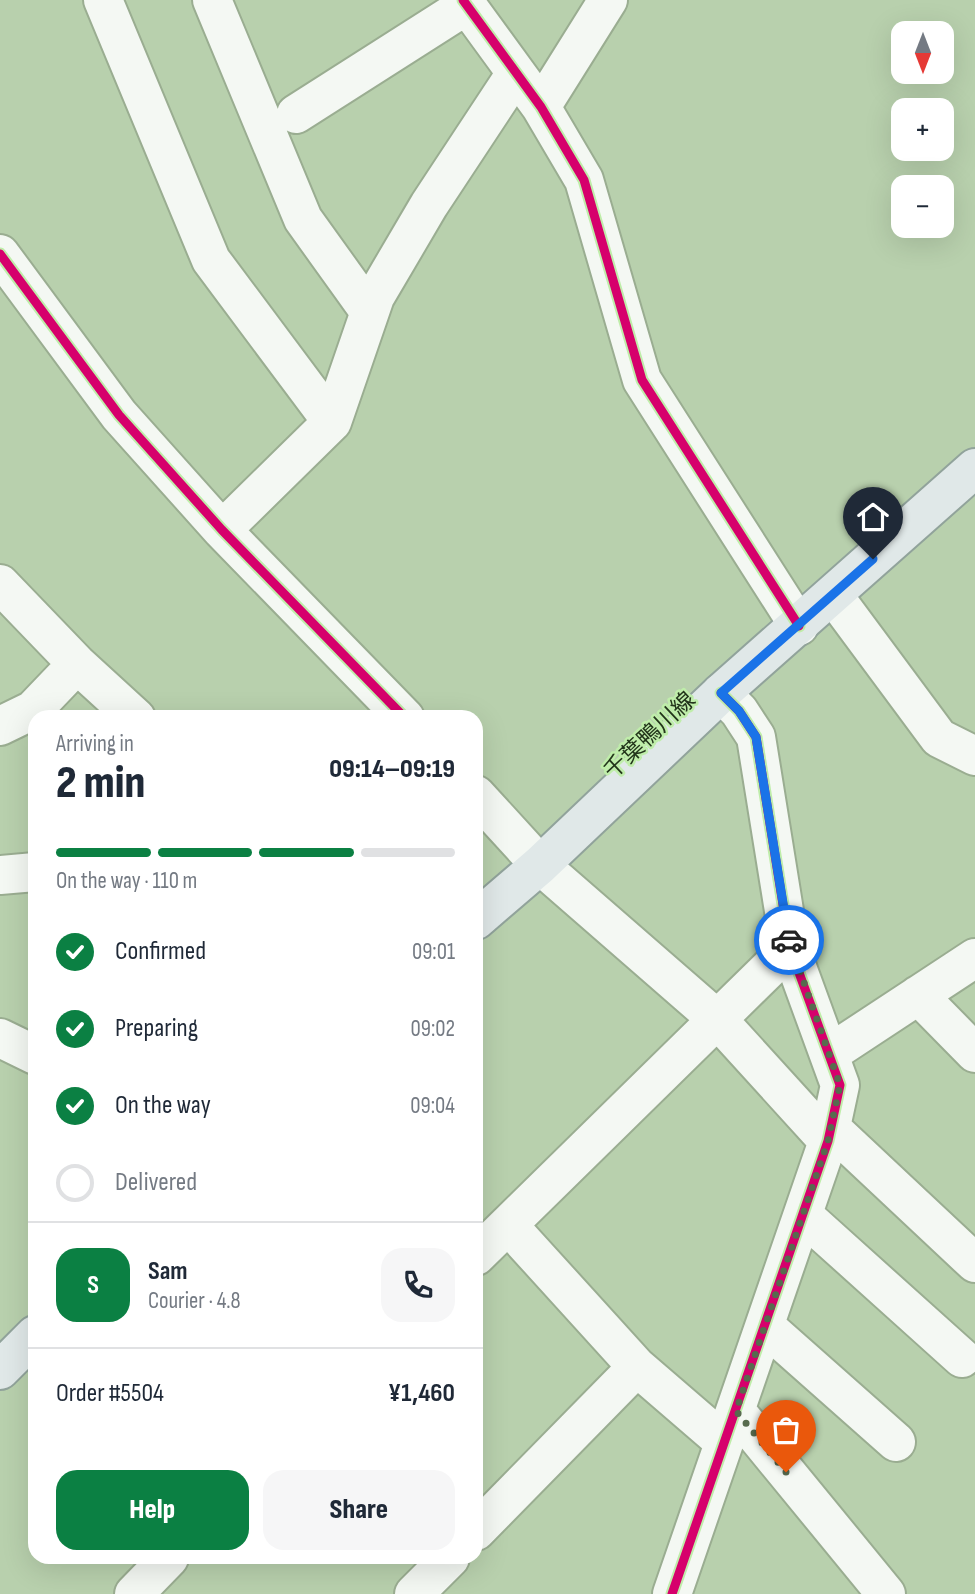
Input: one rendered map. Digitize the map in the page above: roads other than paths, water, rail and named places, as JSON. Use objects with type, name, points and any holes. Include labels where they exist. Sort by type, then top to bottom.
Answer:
[{"type":"main road","name":"千葉鴨川線","points":[[483,914],[540,865],[721,693],[975,468]]},
{"type":"main road","points":[[0,1370],[28,1342]]},
{"type":"street","points":[[103,0],[211,260],[332,422]]},
{"type":"street","points":[[212,0],[303,219],[369,311]]},
{"type":"street","points":[[541,107],[608,0]]},
{"type":"street","points":[[296,114],[465,3],[541,107],[584,180],[642,380],[799,626]]},
{"type":"street","points":[[222,530],[332,422],[374,297],[429,205],[516,73]]},
{"type":"street","points":[[0,254],[13,299],[387,710]]},
{"type":"street","points":[[0,584],[77,664],[127,710]]},
{"type":"street","points":[[833,595],[939,738],[975,756]]},
{"type":"street","points":[[33,710],[77,664]]},
{"type":"street","points":[[672,1594],[803,1215],[829,1135],[840,1085],[790,948],[756,737],[739,711],[721,693]]},
{"type":"street","points":[[0,726],[28,712]]},
{"type":"street","points":[[483,803],[540,865],[718,1020],[829,1135],[975,1263]]},
{"type":"street","points":[[0,875],[28,873]]},
{"type":"street","points":[[483,1250],[790,948]]},
{"type":"street","points":[[829,1054],[975,958]]},
{"type":"street","points":[[918,995],[975,1053]]},
{"type":"street","points":[[0,1038],[28,1052]]},
{"type":"street","points":[[803,1215],[962,1358]]},
{"type":"street","points":[[509,1226],[637,1367],[730,1427],[886,1594]]},
{"type":"street","points":[[765,1326],[896,1442]]},
{"type":"street","points":[[483,1524],[637,1367]]},
{"type":"street","points":[[134,1594],[163,1564]]},
{"type":"street","points":[[414,1594],[444,1564]]}]
